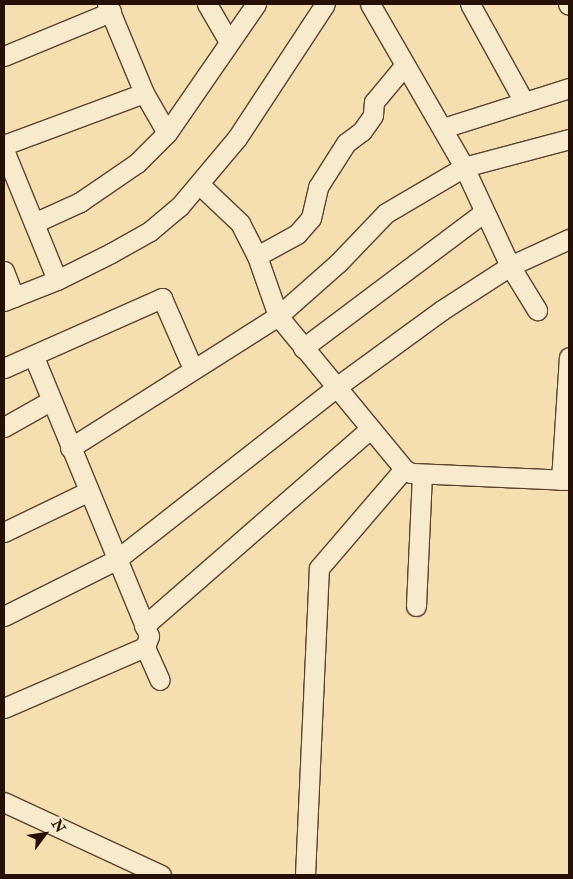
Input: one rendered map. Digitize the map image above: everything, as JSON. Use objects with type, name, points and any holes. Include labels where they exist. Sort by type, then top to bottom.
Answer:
[{"type":"street","points":[[206,4],[229,42]]},
{"type":"street","points":[[34,222],[80,202],[112,182],[167,133],[256,4]]},
{"type":"street","points":[[4,271],[9,299],[57,280],[150,231],[179,207],[200,185],[237,138],[326,4]]},
{"type":"street","points":[[370,4],[404,66],[443,128],[464,167],[510,266],[537,310]]},
{"type":"street","points":[[470,4],[524,102]]},
{"type":"street","points":[[4,56],[109,8],[144,93],[167,133]]},
{"type":"street","points":[[257,256],[297,234],[310,218],[318,187],[346,143],[368,123],[373,115],[374,102],[404,66]]},
{"type":"street","points":[[443,128],[569,88]]},
{"type":"street","points":[[4,145],[144,93]]},
{"type":"street","points":[[70,448],[192,368],[278,316],[338,262],[386,213],[464,167],[569,139]]},
{"type":"street","points":[[4,150],[57,280]]},
{"type":"street","points":[[200,185],[240,223],[257,256],[278,316],[370,429],[413,471],[565,480],[569,357]]},
{"type":"street","points":[[303,348],[484,212]]},
{"type":"street","points":[[4,616],[116,560],[335,388],[442,310],[510,266],[569,239]]},
{"type":"street","points":[[4,368],[34,357],[162,298],[192,368]]},
{"type":"street","points":[[34,357],[87,492],[148,636],[145,647],[160,680]]},
{"type":"street","points":[[4,427],[50,401]]},
{"type":"street","points":[[144,626],[370,429]]},
{"type":"street","points":[[413,471],[416,606]]},
{"type":"street","points":[[305,875],[319,568],[413,471]]},
{"type":"street","points":[[4,532],[87,492]]},
{"type":"street","points":[[4,708],[145,647]]},
{"type":"street","points":[[4,802],[124,867],[160,875]]}]
